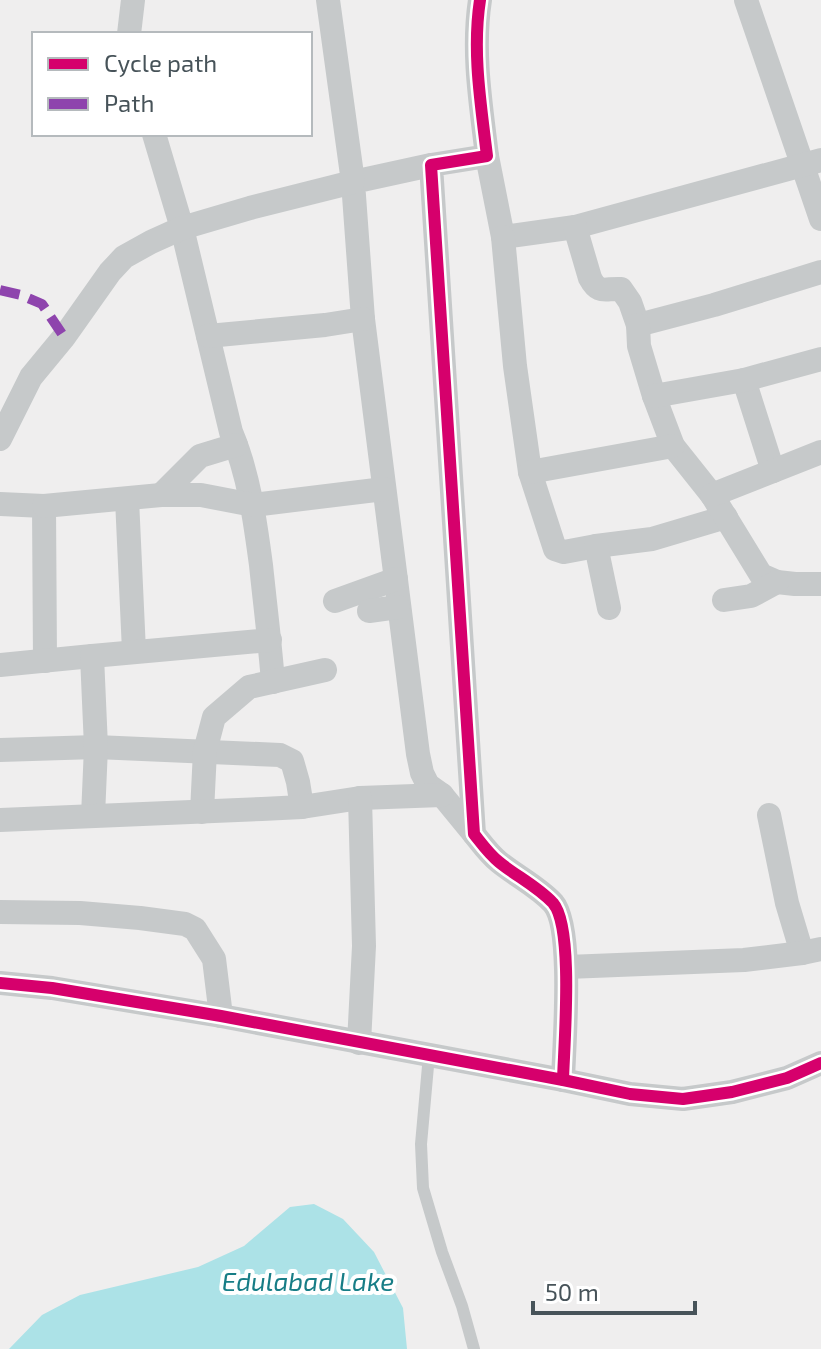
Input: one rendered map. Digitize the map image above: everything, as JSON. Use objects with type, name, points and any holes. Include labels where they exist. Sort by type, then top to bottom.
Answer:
[{"type":"street","points":[[129,32],[133,0]]},
{"type":"street","points":[[328,0],[353,182],[363,319],[398,607],[422,773],[428,785],[442,795],[485,849],[498,862],[528,881],[554,904],[560,915],[567,967],[563,1080]]},
{"type":"street","points":[[480,0],[477,22],[479,84],[487,156],[503,237],[515,366],[530,472],[555,549],[564,552],[652,539],[726,517]]},
{"type":"street","points":[[746,0],[812,162],[821,219]]},
{"type":"street","points":[[155,136],[182,228],[231,432],[253,505],[273,682]]},
{"type":"street","points":[[0,439],[31,377],[124,257],[182,228],[250,208],[353,182],[487,156]]},
{"type":"street","points":[[503,237],[575,227],[812,162]]},
{"type":"street","points":[[431,165],[474,834]]},
{"type":"street","points":[[575,227],[594,285],[603,290],[621,289],[630,302],[638,325],[639,346],[673,446],[712,495],[761,575],[777,582],[821,584]]},
{"type":"street","points":[[638,325],[821,272]]},
{"type":"street","points":[[208,336],[363,319]]},
{"type":"street","points":[[654,396],[744,380],[821,359]]},
{"type":"street","points":[[744,380],[773,471]]},
{"type":"street","points":[[161,495],[200,456],[236,445]]},
{"type":"street","points":[[530,472],[673,446]]},
{"type":"street","points":[[712,495],[821,452]]},
{"type":"street","points":[[0,504],[44,506],[161,495],[201,495],[253,505],[384,489]]},
{"type":"street","points":[[127,499],[134,651]]},
{"type":"street","points":[[44,506],[45,661]]},
{"type":"street","points":[[596,546],[609,608]]},
{"type":"street","points":[[335,601],[396,579]]},
{"type":"street","points":[[724,600],[751,596],[777,582]]},
{"type":"street","points":[[369,611],[398,607]]},
{"type":"street","points":[[0,665],[270,640]]},
{"type":"street","points":[[92,656],[96,747],[93,816]]},
{"type":"street","points":[[202,812],[205,751],[214,717],[249,687],[325,670]]},
{"type":"street","points":[[0,750],[96,747],[280,755],[292,761],[302,807]]},
{"type":"street","points":[[0,820],[302,807],[360,798],[442,795]]},
{"type":"street","points":[[359,1043],[364,946],[360,798]]},
{"type":"street","points":[[567,967],[744,960],[811,951],[787,903],[769,815]]},
{"type":"street","points":[[0,912],[80,913],[185,924],[195,929],[214,959],[221,1016]]},
{"type":"street","points":[[0,983],[52,988],[221,1016],[630,1094],[683,1099],[732,1092],[787,1078],[821,1063]]},
{"type":"lane","points":[[429,1055],[421,1144],[423,1188],[474,1349]]},
{"type":"water","name":"Edulabad Lake","points":[[314,1204],[343,1219],[374,1252],[403,1308],[407,1349],[9,1349],[42,1315],[80,1295],[198,1267],[244,1246],[290,1207]]},
{"type":"marked path","points":[[0,290],[42,304],[64,337]]},
{"type":"cycle path","points":[[480,0],[477,59],[487,156],[431,165],[474,834],[495,859],[547,897],[560,916],[566,960],[563,1080]]},
{"type":"cycle path","points":[[0,983],[52,988],[221,1016],[630,1094],[683,1099],[732,1092],[787,1078],[821,1063]]}]
